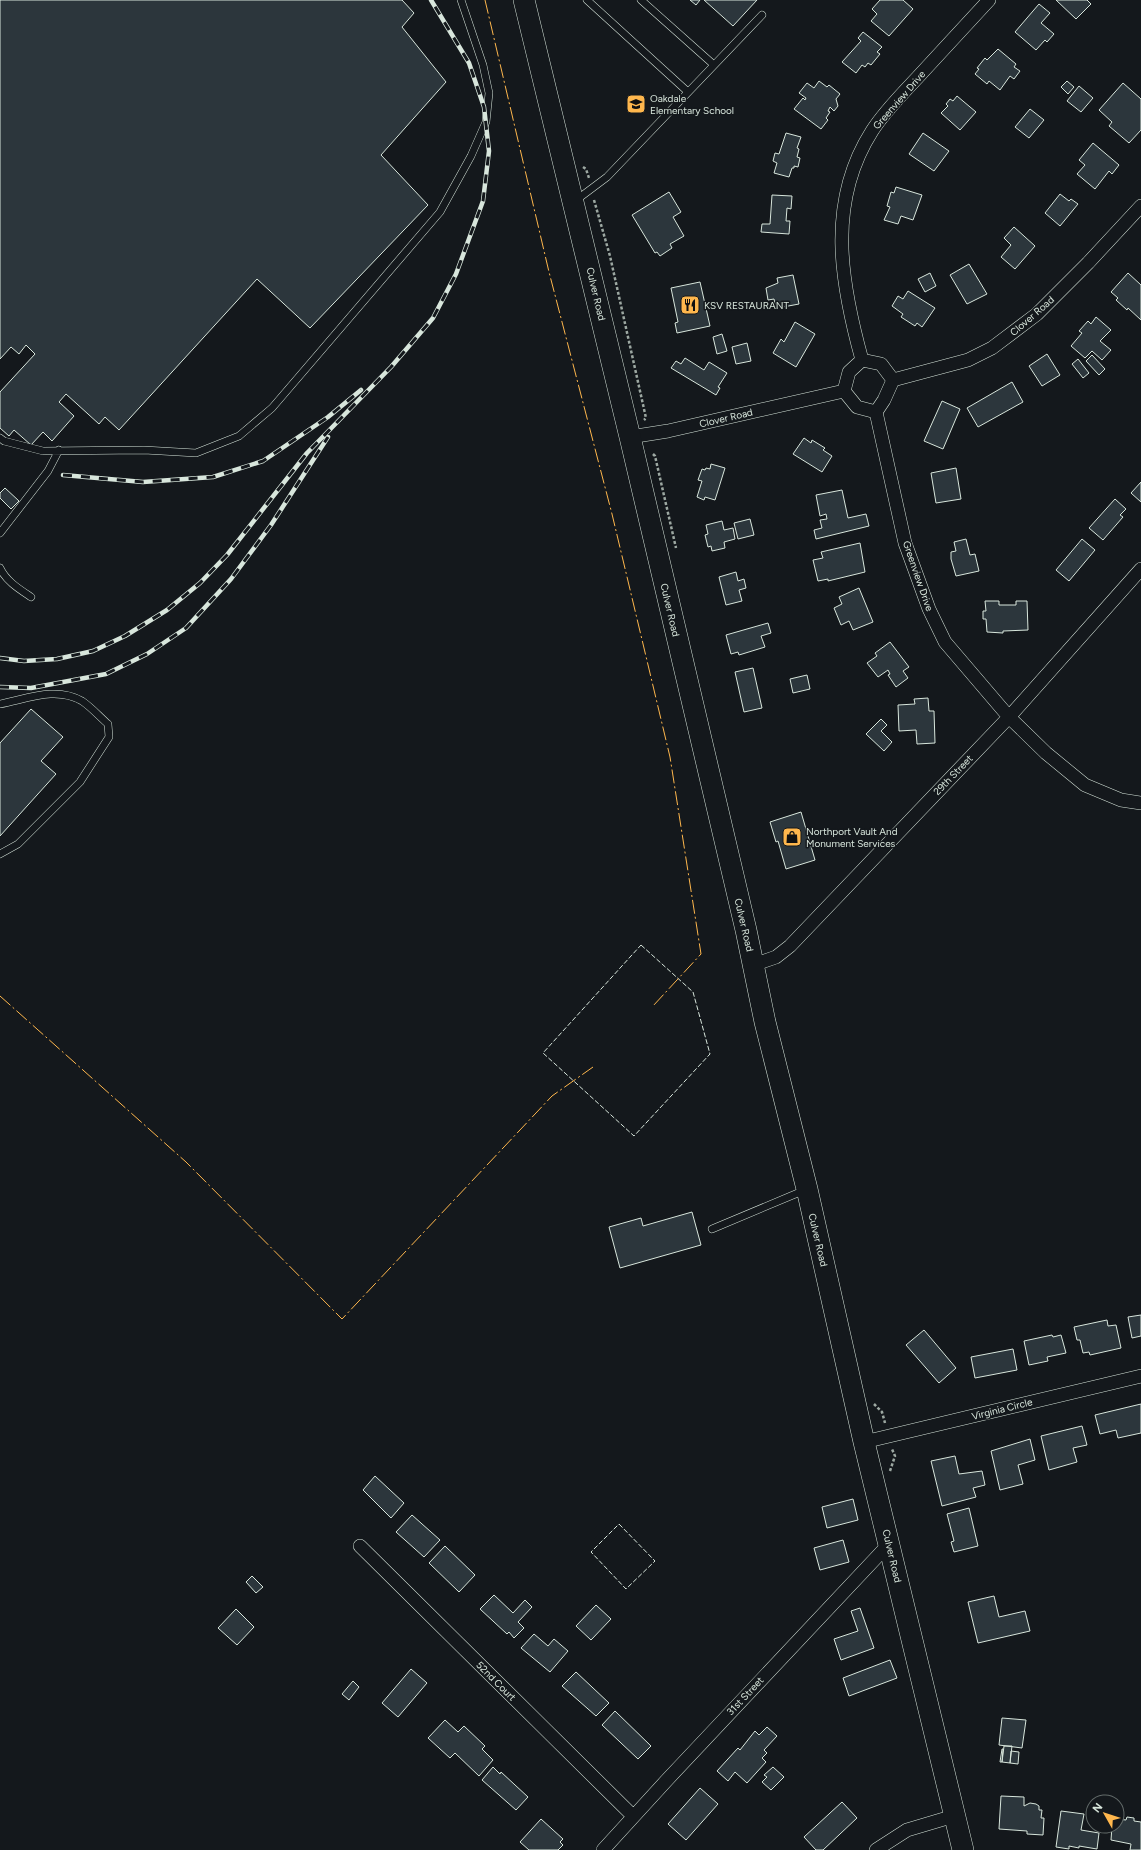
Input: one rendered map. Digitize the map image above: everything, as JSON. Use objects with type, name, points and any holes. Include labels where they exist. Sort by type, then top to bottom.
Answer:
[{"type":"main road","name":"Culver Road","points":[[524,0],[574,201],[630,437],[753,965],[766,1030],[806,1190],[864,1442],[963,1850]]},
{"type":"street","name":"Greenview Drive","points":[[862,360],[848,301],[842,266],[842,231],[850,178],[863,147],[881,118],[989,0]]},
{"type":"street","name":"Clover Road","points":[[893,380],[968,360],[992,348],[1037,314],[1088,263],[1141,206]]},
{"type":"street","points":[[862,360],[881,364],[893,380],[884,400],[876,412],[857,407],[844,391],[850,372],[862,360]]},
{"type":"street","name":"Clover Road","points":[[630,437],[668,431],[844,391]]},
{"type":"street","name":"Greenview Drive","points":[[876,412],[905,543],[929,610],[945,642],[1009,717],[1046,753],[1085,785],[1120,800],[1141,803]]},
{"type":"street","name":"29th Street","points":[[753,965],[776,957],[790,946],[1009,717],[1141,569]]},
{"type":"street","name":"Virginia Circle","points":[[864,1442],[1141,1376]]},
{"type":"street","name":"31st Street","points":[[603,1850],[633,1816],[889,1544]]},
{"type":"street","name":"52nd Court","points":[[360,1546],[633,1816]]},
{"type":"street","points":[[876,1850],[891,1838],[907,1830],[954,1816]]},
{"type":"lane","points":[[0,438],[4,441],[43,451],[144,450],[196,453],[239,436],[272,408],[440,212],[471,156],[486,122],[489,93],[484,65],[461,0]]},
{"type":"lane","points":[[587,0],[688,92]]},
{"type":"lane","points":[[641,0],[714,65]]},
{"type":"lane","points":[[574,201],[607,177],[762,15]]},
{"type":"lane","points":[[0,533],[48,471],[59,450]]},
{"type":"lane","points":[[0,568],[3,575],[16,588],[31,597]]},
{"type":"lane","points":[[0,704],[34,695],[65,695],[82,702],[108,724],[109,737],[80,782],[18,844],[0,854]]},
{"type":"lane","points":[[712,1229],[806,1190]]},
{"type":"building","points":[[0,0],[402,0],[414,13],[402,27],[446,82],[381,155],[428,205],[310,328],[257,279],[119,430],[105,417],[99,424],[66,394],[59,402],[74,416],[52,441],[43,432],[31,445],[14,430],[9,436],[0,428],[0,392],[35,354],[26,345],[19,354],[11,347],[0,359]]},
{"type":"building","points":[[690,0],[700,0],[696,5]]},
{"type":"building","points":[[704,0],[757,0],[733,26]]},
{"type":"building","points":[[880,0],[903,0],[913,9],[889,36],[871,21],[877,14],[872,9]]},
{"type":"building","points":[[1056,0],[1087,0],[1091,4],[1076,19]]},
{"type":"building","points":[[1039,4],[1050,13],[1041,23],[1054,34],[1047,42],[1045,40],[1036,50],[1015,32]]},
{"type":"building","points":[[863,32],[882,47],[877,52],[880,54],[871,65],[868,63],[865,67],[862,65],[856,73],[842,62],[861,41],[858,38]]},
{"type":"building","points":[[998,49],[1016,64],[1014,67],[1020,71],[1014,79],[1010,76],[1000,90],[989,81],[987,84],[975,74],[979,69],[977,68],[985,58],[987,60]]},
{"type":"building","points":[[819,81],[827,87],[829,85],[840,94],[836,99],[838,106],[834,111],[830,107],[828,111],[830,112],[826,118],[828,120],[821,129],[794,109],[803,98],[805,100],[806,98],[799,93],[807,83],[814,88]]},
{"type":"building","points":[[1067,81],[1074,87],[1068,94],[1061,87]]},
{"type":"building","points":[[1123,83],[1141,99],[1141,130],[1129,143],[1109,126],[1112,122],[1099,110]]},
{"type":"building","points":[[1079,86],[1093,98],[1081,112],[1067,101]]},
{"type":"building","points":[[957,96],[976,112],[960,130],[941,113],[948,106],[946,104],[950,99],[953,101]]},
{"type":"building","points":[[1030,109],[1044,120],[1029,138],[1015,127]]},
{"type":"building","points":[[786,133],[801,137],[797,148],[799,149],[797,157],[800,158],[798,167],[794,166],[794,168],[792,168],[789,177],[774,173],[777,163],[773,161],[775,153],[779,154]]},
{"type":"building","points":[[923,133],[949,151],[934,171],[909,154]]},
{"type":"building","points":[[1093,143],[1119,165],[1112,174],[1109,171],[1095,189],[1077,174],[1085,165],[1079,160]]},
{"type":"building","points":[[896,187],[922,195],[913,220],[901,216],[898,224],[884,220],[890,207],[887,206],[891,192],[894,193]]},
{"type":"building","points":[[669,192],[681,212],[673,217],[684,236],[670,244],[672,248],[660,256],[657,252],[655,253],[632,215]]},
{"type":"building","points":[[1060,194],[1069,201],[1071,199],[1078,204],[1060,226],[1045,213]]},
{"type":"building","points":[[772,195],[792,196],[791,209],[787,208],[786,221],[790,221],[789,234],[761,232],[762,224],[770,224]]},
{"type":"building","points":[[1014,227],[1035,246],[1015,269],[1001,257],[1011,245],[1004,238]]},
{"type":"building","points":[[969,264],[987,294],[967,304],[950,275]]},
{"type":"building","points":[[930,273],[936,286],[925,292],[918,279]]},
{"type":"building","points":[[1128,273],[1141,285],[1141,320],[1128,308],[1127,310],[1116,300],[1118,298],[1111,292]]},
{"type":"building","points":[[793,275],[799,304],[783,307],[782,303],[775,304],[774,299],[768,300],[766,288],[778,283],[777,278]]},
{"type":"building","name":"KSV RESTAURANT","points":[[700,282],[710,326],[677,333],[675,323],[678,322],[671,288]]},
{"type":"building","points":[[908,291],[935,308],[922,327],[917,323],[915,326],[901,317],[903,314],[892,306],[898,296],[903,299]]},
{"type":"building","points":[[1096,317],[1111,330],[1100,341],[1111,350],[1102,360],[1092,351],[1085,358],[1071,346],[1082,333],[1079,331],[1088,321],[1091,324]]},
{"type":"building","points":[[795,322],[815,334],[796,367],[773,353],[781,339],[784,342]]},
{"type":"building","points":[[722,334],[727,351],[717,354],[713,337]]},
{"type":"building","points":[[747,343],[751,361],[736,364],[732,347]]},
{"type":"building","points":[[1047,354],[1060,375],[1042,386],[1029,366]]},
{"type":"building","points":[[1092,355],[1105,369],[1099,375],[1086,361]]},
{"type":"building","points":[[685,358],[704,370],[709,362],[727,373],[718,387],[720,388],[716,395],[671,368],[676,361],[681,364]]},
{"type":"building","points":[[1078,359],[1089,373],[1083,378],[1072,364]]},
{"type":"building","points":[[1012,382],[1023,402],[978,427],[967,408]]},
{"type":"building","points":[[942,401],[960,409],[943,449],[924,441]]},
{"type":"building","points":[[804,438],[811,443],[812,440],[825,448],[823,450],[832,456],[822,472],[793,454]]},
{"type":"building","points":[[711,464],[725,468],[715,500],[705,497],[704,500],[697,497],[702,481],[698,480],[702,469],[710,469]]},
{"type":"building","points":[[956,468],[961,499],[936,503],[931,473]]},
{"type":"building","points":[[1141,482],[1141,502],[1131,493]]},
{"type":"building","points":[[5,488],[19,501],[11,509],[0,498],[0,493]]},
{"type":"building","points":[[842,490],[848,518],[866,514],[869,526],[816,539],[814,530],[822,528],[820,520],[827,519],[826,514],[820,516],[816,495]]},
{"type":"building","points":[[1115,499],[1126,509],[1120,515],[1123,517],[1103,540],[1089,528]]},
{"type":"building","points":[[750,519],[754,535],[738,539],[734,523]]},
{"type":"building","points":[[722,521],[724,530],[733,528],[735,539],[724,542],[725,548],[712,551],[711,546],[708,547],[705,535],[708,534],[706,525]]},
{"type":"building","points":[[966,539],[970,555],[975,554],[979,571],[956,576],[951,559],[951,552],[956,551],[954,542]]},
{"type":"building","points":[[1082,539],[1095,550],[1069,581],[1056,570]]},
{"type":"building","points":[[860,543],[865,572],[828,581],[828,579],[818,581],[813,560],[823,558],[821,552]]},
{"type":"building","points":[[736,572],[738,581],[744,579],[746,588],[739,590],[742,601],[726,605],[719,577]]},
{"type":"building","points":[[859,588],[873,622],[853,630],[849,621],[841,625],[834,608],[842,604],[839,597]]},
{"type":"building","points":[[985,601],[999,601],[999,605],[1016,605],[1016,601],[1027,601],[1028,630],[1003,631],[1003,633],[987,632],[986,619],[983,619],[983,611],[986,611]]},
{"type":"building","points":[[768,623],[771,633],[761,636],[765,647],[739,655],[738,652],[731,654],[726,635]]},
{"type":"building","points":[[890,642],[909,667],[903,671],[908,678],[896,687],[888,675],[890,674],[888,670],[878,677],[867,663],[877,656],[875,653]]},
{"type":"building","points":[[753,668],[762,708],[744,712],[735,672]]},
{"type":"building","points":[[807,675],[810,689],[793,693],[790,679]]},
{"type":"building","points":[[928,698],[929,711],[934,711],[935,743],[917,744],[916,730],[899,731],[898,705],[915,704],[914,699]]},
{"type":"building","points":[[31,709],[63,737],[41,761],[56,774],[0,836],[0,743]]},
{"type":"building","points":[[881,719],[887,725],[881,731],[892,742],[884,751],[866,734]]},
{"type":"building","points":[[801,812],[815,860],[786,869],[778,841],[776,842],[770,822]]},
{"type":"building","points":[[692,1212],[701,1245],[620,1268],[609,1227],[641,1218],[643,1226]]},
{"type":"building","points":[[1141,1315],[1141,1336],[1132,1338],[1128,1317]]},
{"type":"building","points":[[1107,1320],[1108,1326],[1116,1325],[1121,1348],[1090,1355],[1089,1352],[1083,1353],[1080,1340],[1077,1340],[1074,1327]]},
{"type":"building","points":[[924,1330],[956,1368],[939,1383],[906,1345]]},
{"type":"building","points":[[1052,1335],[1053,1337],[1061,1335],[1066,1353],[1047,1357],[1048,1361],[1029,1365],[1024,1341]]},
{"type":"building","points":[[1013,1349],[1017,1370],[975,1378],[971,1357]]},
{"type":"building","points":[[1141,1404],[1141,1433],[1118,1438],[1116,1430],[1100,1434],[1095,1415]]},
{"type":"building","points":[[1082,1426],[1087,1445],[1073,1448],[1077,1462],[1049,1470],[1041,1436]]},
{"type":"building","points":[[1030,1439],[1035,1460],[1018,1465],[1023,1484],[1000,1490],[991,1451]]},
{"type":"building","points":[[955,1456],[959,1474],[982,1471],[985,1485],[973,1488],[976,1497],[942,1506],[931,1461]]},
{"type":"building","points":[[375,1476],[404,1503],[391,1518],[363,1490]]},
{"type":"building","points":[[853,1499],[858,1520],[827,1528],[822,1507]]},
{"type":"building","points":[[969,1508],[978,1546],[954,1552],[951,1542],[954,1541],[947,1514]]},
{"type":"building","points":[[412,1515],[440,1540],[424,1557],[396,1532]]},
{"type":"building","points":[[843,1540],[849,1562],[820,1570],[814,1548]]},
{"type":"building","points":[[445,1546],[475,1575],[459,1592],[429,1563]]},
{"type":"building","points":[[252,1576],[263,1587],[256,1593],[246,1582]]},
{"type":"building","points":[[494,1595],[513,1613],[525,1600],[532,1607],[518,1622],[524,1628],[514,1638],[509,1632],[507,1634],[480,1609]]},
{"type":"building","points":[[994,1596],[999,1617],[1025,1611],[1030,1631],[978,1643],[968,1602]]},
{"type":"building","points":[[596,1605],[611,1619],[591,1640],[576,1626]]},
{"type":"building","points":[[860,1608],[874,1648],[841,1660],[834,1639],[858,1631],[851,1611]]},
{"type":"building","points":[[236,1609],[254,1627],[237,1645],[218,1628]]},
{"type":"building","points":[[534,1634],[548,1646],[554,1639],[568,1651],[550,1672],[521,1648]]},
{"type":"building","points":[[890,1660],[897,1678],[849,1696],[843,1678]]},
{"type":"building","points":[[411,1669],[427,1683],[398,1717],[382,1703]]},
{"type":"building","points":[[576,1672],[609,1703],[596,1716],[562,1686]]},
{"type":"building","points":[[353,1681],[359,1687],[349,1700],[342,1694]]},
{"type":"building","points":[[615,1711],[651,1746],[638,1759],[602,1725]]},
{"type":"building","points":[[1002,1718],[1026,1720],[1022,1748],[999,1745]]},
{"type":"building","points":[[445,1720],[458,1732],[464,1726],[485,1746],[482,1749],[493,1760],[479,1776],[455,1753],[450,1758],[428,1738]]},
{"type":"building","points":[[767,1727],[777,1736],[764,1750],[767,1753],[762,1758],[766,1762],[747,1783],[735,1772],[728,1781],[717,1771],[738,1748],[740,1750],[755,1731],[759,1735]]},
{"type":"building","points":[[1004,1746],[1012,1746],[1010,1763],[1002,1762]]},
{"type":"building","points":[[1002,1749],[1002,1762],[1000,1762]]},
{"type":"building","points":[[1011,1751],[1019,1752],[1018,1764],[1010,1763]]},
{"type":"building","points":[[493,1767],[500,1774],[501,1772],[528,1797],[516,1810],[482,1780]]},
{"type":"building","points":[[773,1767],[784,1777],[771,1790],[762,1782],[767,1777],[764,1775]]},
{"type":"building","points":[[700,1788],[718,1804],[686,1840],[668,1824]]},
{"type":"building","points":[[1001,1796],[1024,1797],[1024,1806],[1030,1803],[1039,1806],[1039,1810],[1042,1810],[1041,1818],[1044,1818],[1043,1835],[1027,1834],[1027,1831],[999,1829]]},
{"type":"building","points":[[842,1802],[857,1818],[823,1850],[816,1850],[804,1837]]},
{"type":"building","points":[[1061,1811],[1084,1814],[1081,1830],[1085,1831],[1085,1834],[1099,1834],[1097,1849],[1079,1846],[1079,1848],[1069,1846],[1069,1849],[1056,1847]]},
{"type":"building","points":[[1127,1817],[1134,1818],[1134,1821],[1141,1822],[1141,1850],[1130,1850],[1131,1844],[1111,1840],[1111,1834],[1125,1834]]},
{"type":"building","points":[[541,1819],[563,1839],[560,1842],[563,1845],[558,1850],[529,1850],[520,1842]]},
{"type":"railway","points":[[0,658],[24,661],[57,659],[93,651],[125,636],[167,610],[200,583],[227,555],[307,453],[391,367],[433,318],[456,274],[483,201],[489,151],[484,107],[469,63],[431,0]]},
{"type":"railway","points":[[63,475],[143,482],[213,477],[263,461],[328,417],[361,390]]},
{"type":"railway","points":[[0,687],[31,688],[106,674],[147,654],[186,628],[231,579],[271,525],[328,437]]},
{"type":"fence","points":[[641,945],[693,992],[710,1054],[634,1136],[543,1053],[641,945]]},
{"type":"fence","points":[[619,1524],[655,1561],[626,1589],[591,1552],[619,1524]]},
{"type":"power","points":[[485,0],[549,272],[612,514],[670,757],[701,954],[653,1006]]},
{"type":"power","points":[[0,996],[186,1162],[342,1319],[552,1096],[593,1067]]},
{"type":"place","name":"Oakdale Elementary School","points":[[636,104]]},
{"type":"place","name":"KSV RESTAURANT","points":[[690,305]]},
{"type":"place","name":"Northport Vault And Monument Services","points":[[792,837]]}]
